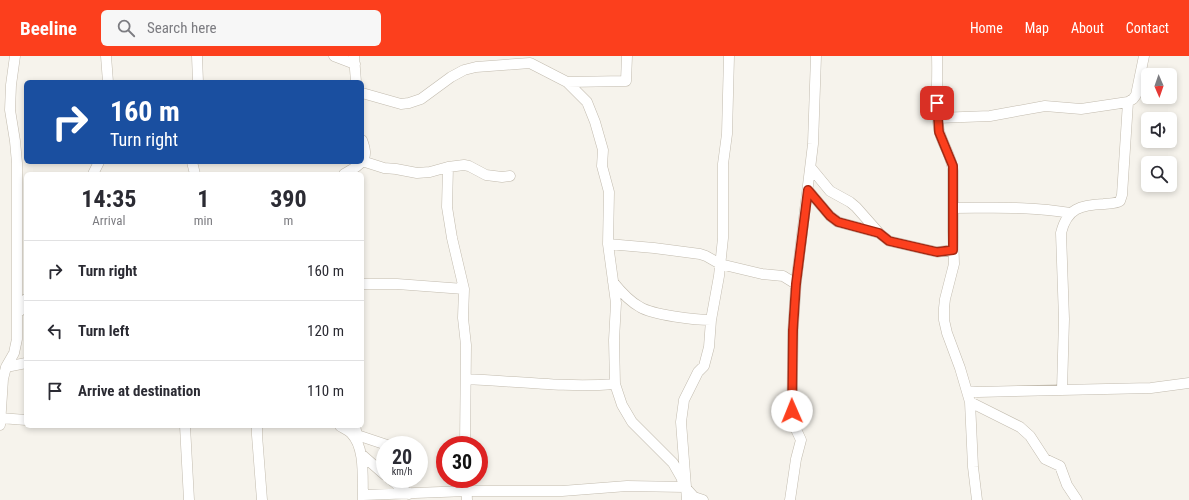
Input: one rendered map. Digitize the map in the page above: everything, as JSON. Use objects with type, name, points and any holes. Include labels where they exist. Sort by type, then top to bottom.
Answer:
[{"type":"street","points":[[0,425],[3,379],[6,367],[14,353],[17,339],[16,142],[10,110],[11,84],[15,56]]},
{"type":"street","points":[[106,56],[110,80]]},
{"type":"street","points":[[197,56],[198,80]]},
{"type":"street","points":[[334,56],[355,60],[356,80]]},
{"type":"street","points":[[567,82],[626,81],[627,56]]},
{"type":"street","points":[[686,500],[681,422],[684,400],[698,372],[704,366],[710,346],[711,320],[720,264],[723,222],[723,164],[727,134],[729,56]]},
{"type":"street","points":[[790,500],[796,459],[801,440],[793,423],[792,411],[793,330],[796,284],[811,168],[816,56]]},
{"type":"street","points":[[937,56],[937,118],[939,132],[953,166],[954,264],[944,308],[944,320],[970,402],[973,467],[977,500]]},
{"type":"street","points":[[937,118],[990,116],[1045,106],[1081,109],[1128,102],[1136,95],[1144,56]]},
{"type":"street","points":[[364,95],[401,104],[410,104],[422,98],[451,77],[464,70],[531,59],[567,82],[587,102],[595,122],[603,150],[602,166],[609,192],[608,244],[616,302],[614,340],[615,384],[622,405],[632,422],[673,463],[682,477],[686,487],[694,497],[703,500]]},
{"type":"street","points":[[1062,390],[1064,319],[1061,233],[1063,225],[1070,213],[1079,207],[1088,204],[1117,202],[1121,198],[1128,102]]},
{"type":"street","points":[[364,148],[364,159]]},
{"type":"street","points":[[364,163],[384,168],[396,168],[417,173],[436,171],[460,165],[469,166],[486,175],[502,177],[510,176]]},
{"type":"street","points":[[347,172],[360,164]]},
{"type":"street","points":[[448,167],[447,207],[453,245],[464,289],[463,318],[466,345],[465,436]]},
{"type":"street","points":[[811,168],[830,191],[856,207],[879,233],[889,241],[937,252],[953,250]]},
{"type":"street","points":[[808,190],[830,216],[838,222],[879,233]]},
{"type":"street","points":[[953,208],[1036,209],[1070,213]]},
{"type":"street","points":[[608,244],[700,254],[720,264],[762,274],[783,276],[796,284]]},
{"type":"street","points":[[613,282],[624,295],[636,305],[647,310],[696,320],[711,320]]},
{"type":"street","points":[[364,284],[397,284],[464,289]]},
{"type":"street","points":[[20,311],[24,303]]},
{"type":"street","points":[[6,367],[24,363]]},
{"type":"street","points":[[466,379],[519,383],[594,385],[615,384]]},
{"type":"street","points":[[967,391],[1151,388],[1189,383]]},
{"type":"street","points":[[970,402],[1007,420],[1025,431],[1045,459],[1060,466],[1067,486],[1077,500]]},
{"type":"street","points":[[0,418],[24,420]]},
{"type":"street","points":[[185,428],[189,500]]},
{"type":"street","points":[[257,428],[256,435],[262,500]]},
{"type":"street","points":[[343,428],[351,433],[358,442],[361,454],[363,497],[562,495],[627,486],[686,487]]},
{"type":"street","points":[[355,428],[357,435],[376,441]]},
{"type":"street","points":[[361,454],[376,467]]},
{"type":"street","points":[[400,488],[411,497]]},
{"type":"route","points":[[792,411],[791,394],[793,330],[796,284],[808,190],[830,216],[838,222],[879,233],[889,241],[937,252],[953,250],[953,166],[939,132],[937,103]]}]
